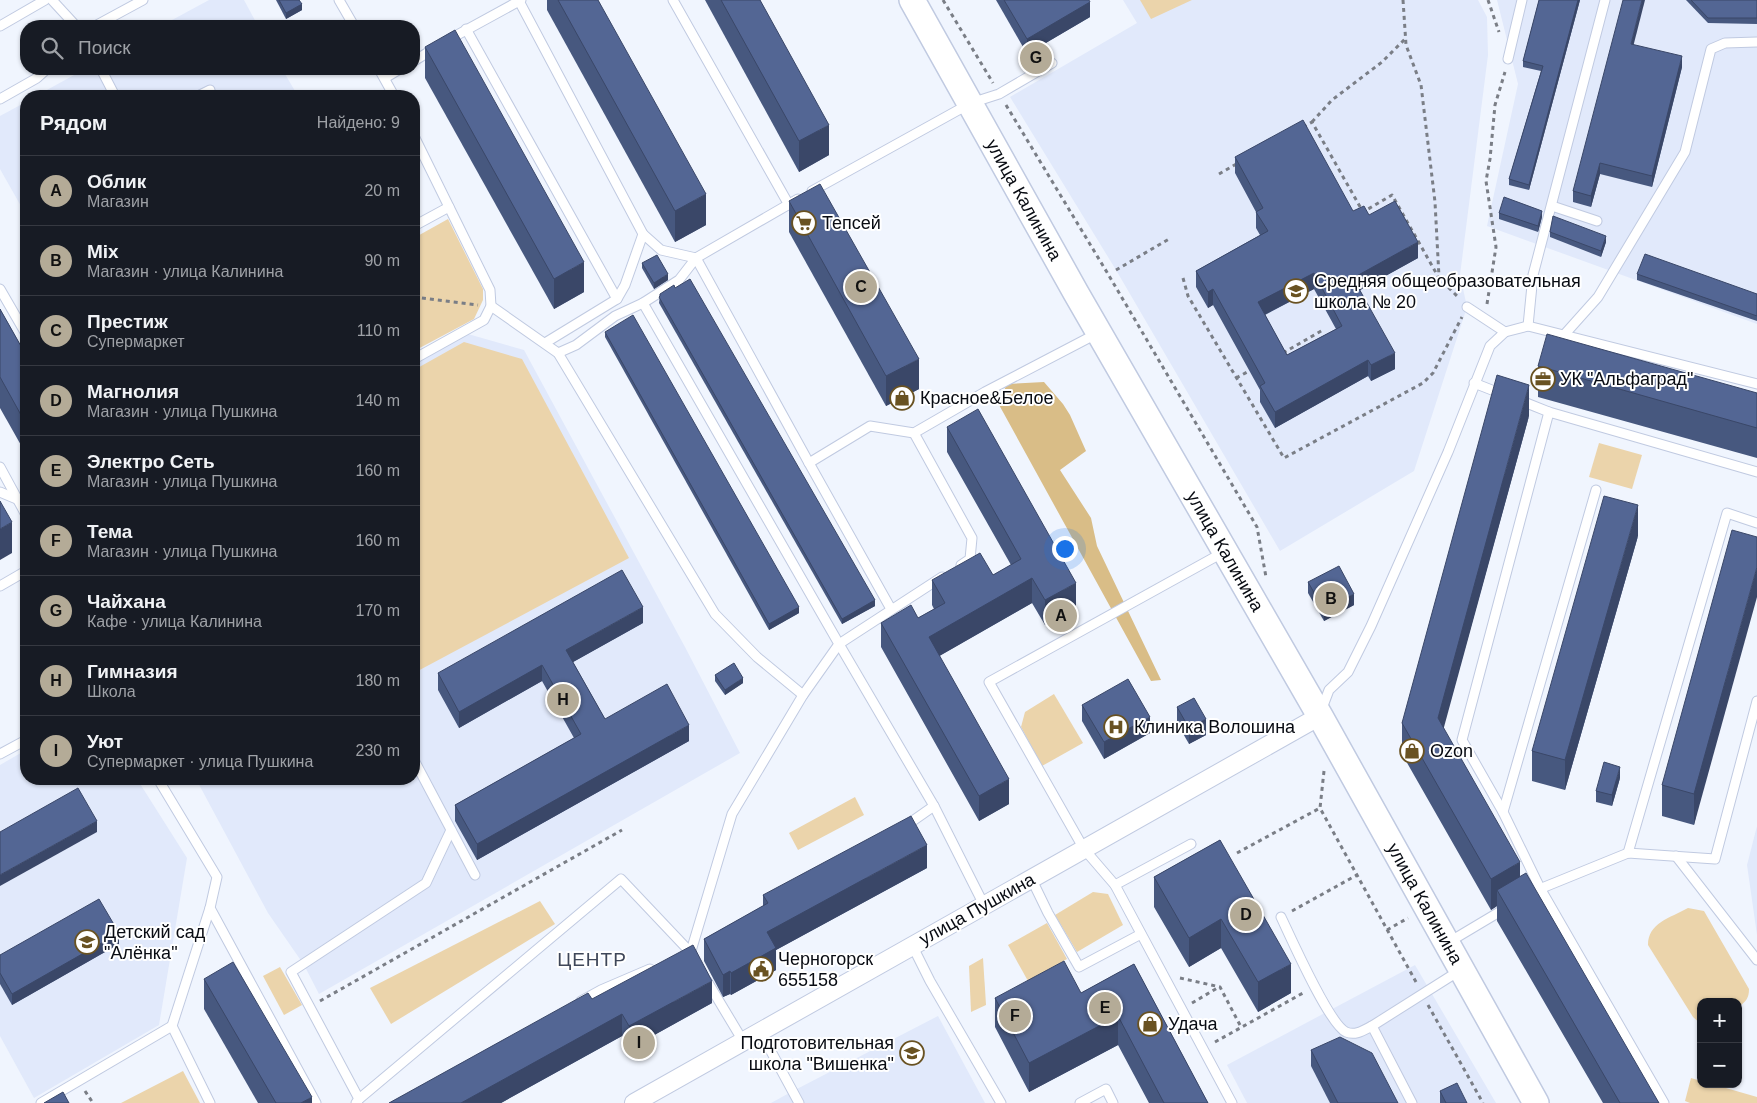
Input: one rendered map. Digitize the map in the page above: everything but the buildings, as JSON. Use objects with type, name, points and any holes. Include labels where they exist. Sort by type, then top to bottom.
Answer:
[{"type":"main road","name":"улица Калинина","points":[[912,0],[1098,332],[1320,716],[1536,1103]]},
{"type":"street","name":"улица Пушкина","points":[[634,1103],[1320,716]]},
{"type":"lane","points":[[0,26],[45,0]]},
{"type":"lane","points":[[52,0],[70,20]]},
{"type":"lane","points":[[106,20],[143,0]]},
{"type":"lane","points":[[339,0],[351,20]]},
{"type":"lane","points":[[672,0],[789,205]]},
{"type":"lane","points":[[1508,59],[1522,0]]},
{"type":"lane","points":[[1528,326],[1533,276],[1605,0]]},
{"type":"lane","points":[[420,57],[520,1],[642,234],[661,250],[696,258],[891,609]]},
{"type":"lane","points":[[466,30],[617,299]]},
{"type":"lane","points":[[1564,335],[1598,297],[1685,152],[1711,50],[1725,43],[1757,42]]},
{"type":"lane","points":[[558,353],[576,345],[614,316],[643,303],[679,280],[696,258],[971,103],[999,94],[1052,63]]},
{"type":"lane","points":[[0,99],[40,75]]},
{"type":"lane","points":[[104,75],[112,90]]},
{"type":"lane","points":[[383,75],[391,90]]},
{"type":"lane","points":[[385,78],[390,75]]},
{"type":"lane","points":[[420,148],[490,290],[491,306],[484,320],[420,355]]},
{"type":"lane","points":[[1552,206],[1597,221]]},
{"type":"lane","points":[[420,223],[449,207]]},
{"type":"lane","points":[[545,343],[617,299],[625,285],[642,234]]},
{"type":"lane","points":[[0,289],[20,324]]},
{"type":"lane","points":[[643,303],[838,644],[934,806],[984,905]]},
{"type":"lane","points":[[491,306],[558,353],[715,614],[757,657],[803,695]]},
{"type":"lane","points":[[1467,307],[1505,332]]},
{"type":"lane","points":[[1320,716],[1329,690],[1348,672],[1371,626],[1448,452],[1490,346],[1505,332],[1528,326],[1757,384]]},
{"type":"lane","points":[[809,463],[870,426],[914,433],[985,392],[1098,332]]},
{"type":"lane","points":[[1474,383],[1549,412],[1757,472]]},
{"type":"lane","points":[[1549,412],[1462,740],[1503,812],[1536,890],[1664,1103]]},
{"type":"lane","points":[[695,952],[732,814],[803,695],[838,644],[970,559],[972,538],[914,433]]},
{"type":"lane","points":[[0,467],[20,494]]},
{"type":"lane","points":[[1503,812],[1596,490]]},
{"type":"lane","points":[[0,492],[20,497]]},
{"type":"lane","points":[[1628,852],[1727,513],[1757,523]]},
{"type":"lane","points":[[1225,552],[989,682],[1084,849],[1115,885],[1232,1103]]},
{"type":"lane","points":[[0,586],[20,574]]},
{"type":"lane","points":[[1536,890],[1628,852],[1715,859],[1757,701]]},
{"type":"lane","points":[[0,754],[20,743]]},
{"type":"lane","points":[[420,771],[475,875]]},
{"type":"lane","points":[[41,1103],[172,1026],[210,908],[217,877],[162,785]]},
{"type":"lane","points":[[899,830],[934,806]]},
{"type":"lane","points":[[451,830],[426,883],[292,972],[358,1101],[621,879],[695,952]]},
{"type":"lane","points":[[1115,885],[1191,844]]},
{"type":"lane","points":[[1676,856],[1757,960]]},
{"type":"lane","points":[[1031,878],[1048,913],[1079,967],[1141,934]]},
{"type":"lane","points":[[1447,943],[1516,902]]},
{"type":"lane","points":[[210,908],[316,1103]]},
{"type":"lane","points":[[1281,917],[1332,1018],[1346,1032],[1358,1034],[1461,969]]},
{"type":"lane","points":[[912,945],[930,981],[1001,1103]]},
{"type":"lane","points":[[682,955],[695,952]]},
{"type":"lane","points":[[572,1006],[601,990],[655,967]]},
{"type":"lane","points":[[704,975],[725,1014],[743,1041]]},
{"type":"lane","points":[[172,1026],[210,1103]]},
{"type":"lane","points":[[1372,1026],[1412,1103]]},
{"type":"lane","points":[[760,1031],[799,1103]]},
{"type":"lane","points":[[1080,1103],[1106,1089],[1113,1103]]},
{"type":"path","points":[[943,0],[1257,527],[1266,578]]},
{"type":"path","points":[[1403,0],[1406,45],[1421,85],[1435,202],[1439,278]]},
{"type":"path","points":[[1485,319],[1496,247],[1486,180],[1495,105],[1508,59],[1488,0]]},
{"type":"path","points":[[1295,131],[1312,122],[1332,100],[1382,62],[1406,38]]},
{"type":"path","points":[[1182,278],[1188,296],[1284,458],[1423,383],[1433,373],[1467,307],[1439,278],[1392,195],[1363,212],[1312,122]]},
{"type":"path","points":[[1219,174],[1245,160]]},
{"type":"path","points":[[1116,270],[1169,239]]},
{"type":"path","points":[[420,298],[491,306]]},
{"type":"path","points":[[1278,356],[1323,330]]},
{"type":"path","points":[[1236,378],[1249,371]]},
{"type":"path","points":[[1325,762],[1320,808],[1483,1103]]},
{"type":"path","points":[[1237,852],[1320,808]]},
{"type":"path","points":[[309,1007],[622,830]]},
{"type":"path","points":[[1318,897],[1357,875]]},
{"type":"path","points":[[1387,930],[1414,914]]},
{"type":"path","points":[[1162,974],[1220,987],[1241,1027]]},
{"type":"path","points":[[1202,1049],[1315,986]]},
{"type":"path","points":[[1181,1010],[1220,987]]},
{"type":"shaded area","points":[[209,0],[244,0],[255,20],[172,20]]},
{"type":"shaded area","name":"Средняя общеобразовательная школа № 20","points":[[1123,0],[1478,0],[1487,17],[1488,55],[1460,275],[1467,307],[1414,471],[1280,551],[1116,270],[1010,97],[1137,23]]},
{"type":"shaded area","points":[[1140,0],[1192,0],[1151,19]]},
{"type":"shaded area","points":[[1497,0],[1757,0],[1757,324],[1487,226],[1518,84]]},
{"type":"shaded area","points":[[74,75],[286,75],[294,90],[47,90]]},
{"type":"shaded area","points":[[20,105],[20,204],[0,169],[0,116]]},
{"type":"shaded area","points":[[448,219],[483,289],[483,300],[474,319],[420,348],[420,235]]},
{"type":"shaded area","points":[[468,334],[524,350],[685,647],[740,753],[319,994],[304,965],[268,913],[199,785],[420,785],[420,362]]},
{"type":"shaded area","points":[[464,342],[522,359],[629,558],[420,670],[420,367]]},
{"type":"shaded area","points":[[1044,382],[1070,415],[1086,451],[1060,470],[1091,518],[1097,546],[1161,680],[1151,681],[998,403],[1007,384]]},
{"type":"shaded area","points":[[1599,443],[1642,455],[1632,489],[1589,477]]},
{"type":"shaded area","points":[[1054,694],[1083,743],[1042,766],[1021,727],[1025,712]]},
{"type":"shaded area","name":"Детский сад \"Алёнка\"","points":[[20,753],[20,785],[141,785],[187,858],[159,1025],[34,1098],[0,1036],[0,765]]},
{"type":"shaded area","points":[[855,797],[864,815],[798,850],[789,833]]},
{"type":"shaded area","points":[[1757,826],[1757,935],[1747,865]]},
{"type":"shaded area","points":[[1093,892],[1108,894],[1123,925],[1077,952],[1055,915]]},
{"type":"shaded area","points":[[540,901],[555,924],[391,1024],[370,988]]},
{"type":"shaded area","points":[[1688,908],[1704,911],[1749,989],[1746,1000],[1743,1003],[1742,998],[1697,998],[1697,1020],[1693,1017],[1648,945],[1652,931],[1667,918]]},
{"type":"shaded area","points":[[1047,923],[1067,959],[1028,981],[1008,945]]},
{"type":"shaded area","points":[[983,958],[986,1005],[971,1012],[969,966]]},
{"type":"shaded area","points":[[1415,965],[1496,1103],[1247,1103],[1227,1065]]},
{"type":"shaded area","points":[[280,967],[302,1005],[284,1015],[263,976]]},
{"type":"shaded area","name":"Подготовительная школа \"Вишенка\"","points":[[938,1016],[985,1103],[771,1103],[793,1091]]},
{"type":"shaded area","points":[[183,1071],[200,1103],[121,1103]]},
{"type":"shaded area","points":[[1691,1078],[1697,1080],[1697,1088],[1726,1088],[1757,1097],[1757,1103],[1690,1103],[1685,1101]]},
{"type":"place","name":"Чайхана","points":[[1036,58]]},
{"type":"place","name":"Тепсей","points":[[804,223]]},
{"type":"place","name":"Престиж","points":[[861,287]]},
{"type":"place","name":"Средняя общеобразовательная школа № 20","points":[[1296,291]]},
{"type":"place","name":"УК \"Альфаград\"","points":[[1543,379]]},
{"type":"place","name":"Красное&Белое","points":[[902,398]]},
{"type":"place","name":"Mix","points":[[1331,599]]},
{"type":"place","name":"Облик","points":[[1061,616]]},
{"type":"place","name":"Гимназия","points":[[563,700]]},
{"type":"place","name":"Клиника Волошина","points":[[1116,727]]},
{"type":"place","name":"Ozon","points":[[1412,751]]},
{"type":"place","name":"Магнолия","points":[[1246,915]]},
{"type":"place","name":"Детский сад \"Алёнка\"","points":[[87,942]]},
{"type":"place","name":"Черногорск 655158","points":[[761,969]]},
{"type":"place","name":"Электро Сеть","points":[[1105,1008]]},
{"type":"place","name":"Тема","points":[[1015,1016]]},
{"type":"place","name":"Удача","points":[[1150,1024]]},
{"type":"place","name":"Уют","points":[[639,1043]]},
{"type":"place","name":"Подготовительная школа \"Вишенка\"","points":[[912,1053]]},
{"type":"district","name":"ЦЕНТР","points":[[592,959]]}]
